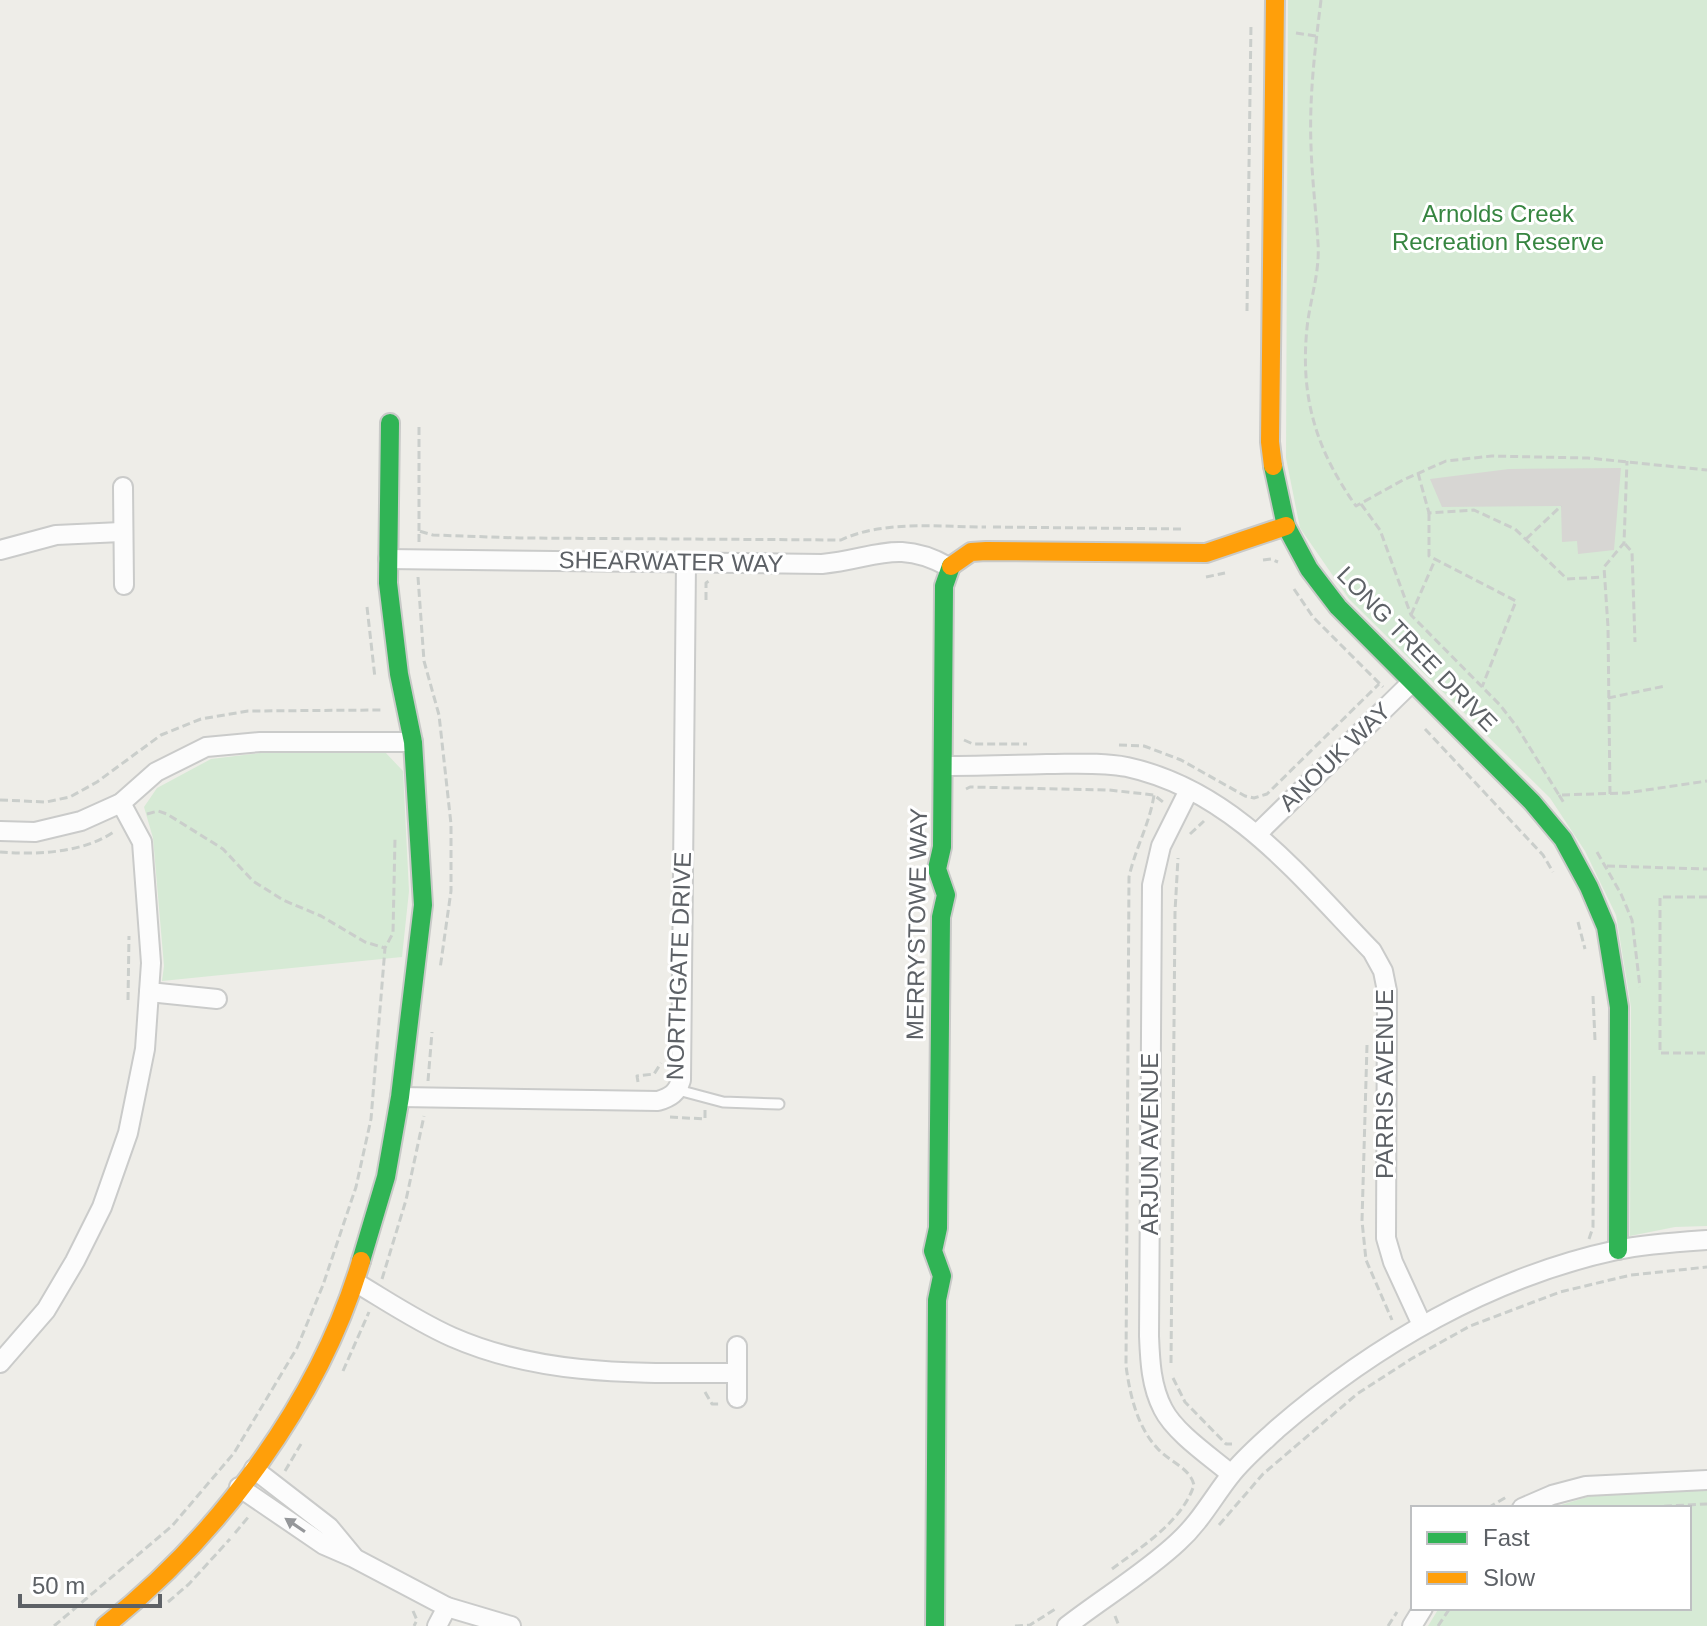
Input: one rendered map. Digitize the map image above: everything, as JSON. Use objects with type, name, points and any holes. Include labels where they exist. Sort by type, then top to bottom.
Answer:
[{"type":"street","name":"LONG TREE DRIVE","points":[[1275,0],[1270,442],[1274,476],[1286,526],[1309,569],[1338,607],[1532,802],[1563,839],[1589,887],[1606,927],[1619,1007],[1618,1250]]},
{"type":"street","points":[[105,1626],[134,1603],[216,1518],[289,1420],[319,1365],[355,1282],[386,1177],[400,1097],[423,905],[413,742],[392,624],[388,559],[390,423]]},
{"type":"street","points":[[123,487],[121,532],[124,585]]},
{"type":"street","points":[[949,567],[971,552],[986,551],[1206,553],[1286,526]]},
{"type":"street","points":[[0,550],[56,535],[121,532]]},
{"type":"street","name":"SHEARWATER WAY","points":[[388,559],[822,564],[890,551],[915,551],[949,567]]},
{"type":"street","name":"NORTHGATE DRIVE","points":[[400,1097],[658,1101],[678,1090],[681,1080],[686,563]]},
{"type":"street","name":"MERRYSTOWE WAY","points":[[935,1626],[937,1300],[942,1276],[933,1251],[938,1228],[941,917],[946,895],[937,869],[942,847],[944,586],[949,567]]},
{"type":"street","name":"ANOUK WAY","points":[[1258,833],[1412,682]]},
{"type":"street","points":[[0,831],[35,832],[81,821],[121,803],[156,772],[206,747],[260,742],[413,742]]},
{"type":"street","name":"PARRIS AVENUE","points":[[943,766],[1098,763],[1158,776],[1221,806],[1258,833],[1372,951],[1383,971],[1387,991],[1386,1238],[1393,1262],[1422,1325]]},
{"type":"street","name":"ARJUN AVENUE","points":[[1189,790],[1161,846],[1152,885],[1150,1362],[1163,1411],[1190,1441],[1231,1474]]},
{"type":"street","points":[[0,1363],[46,1310],[75,1261],[102,1207],[128,1133],[145,1049],[151,963],[142,842],[127,830],[121,803]]},
{"type":"street","points":[[149,992],[217,999]]},
{"type":"street","points":[[1067,1626],[1091,1619],[1176,1544],[1200,1521],[1231,1474],[1277,1429],[1422,1325],[1496,1289],[1561,1266],[1618,1250],[1707,1240]]},
{"type":"street","points":[[355,1282],[452,1337],[523,1361],[602,1371],[737,1373]]},
{"type":"street","points":[[737,1346],[737,1398]]},
{"type":"street","points":[[254,1469],[329,1527],[354,1558]]},
{"type":"street","points":[[1527,1506],[1586,1486],[1707,1480]]},
{"type":"street","points":[[239,1487],[324,1545],[447,1607],[511,1626]]},
{"type":"street","points":[[437,1626],[447,1607]]},
{"type":"lane","points":[[678,1090],[723,1102],[779,1104]]},
{"type":"path","points":[[1321,0],[1311,90],[1312,171],[1319,245],[1317,278],[1307,327],[1310,404],[1316,435],[1334,474],[1356,506],[1446,461],[1492,456],[1588,458],[1707,470]]},
{"type":"path","points":[[419,423],[416,559],[424,661],[439,715],[451,824],[451,891],[438,980]]},
{"type":"path","points":[[1610,794],[1608,627],[1604,567],[1624,543],[1627,461]]},
{"type":"path","points":[[1418,473],[1429,513],[1429,556],[1516,601],[1482,687]]},
{"type":"path","points":[[1361,504],[1380,530],[1411,615],[1517,727],[1559,795],[1610,794],[1707,781]]},
{"type":"path","points":[[1526,539],[1561,506]]},
{"type":"path","points":[[1429,513],[1474,510],[1515,529],[1567,579],[1604,577]]},
{"type":"path","points":[[419,531],[433,535],[841,540],[874,529],[937,527],[1192,529]]},
{"type":"path","points":[[643,562],[646,539]]},
{"type":"path","points":[[1624,543],[1632,552],[1635,642]]},
{"type":"path","points":[[1256,561],[1271,559],[1278,562],[1284,573]]},
{"type":"path","points":[[1411,615],[1435,559]]},
{"type":"path","points":[[1202,577],[1228,572]]},
{"type":"path","points":[[706,609],[706,583],[715,578]]},
{"type":"path","points":[[1290,584],[1313,617],[1395,698]]},
{"type":"path","points":[[1114,745],[1144,746],[1181,760],[1254,798],[1267,794],[1379,684]]},
{"type":"path","points":[[1608,698],[1665,686]]},
{"type":"path","points":[[0,800],[37,802],[70,797],[97,782],[161,735],[183,724],[225,713],[382,710],[388,742]]},
{"type":"path","points":[[1417,720],[1543,855],[1559,881]]},
{"type":"path","points":[[962,739],[973,744],[1027,744]]},
{"type":"path","points":[[960,792],[970,787],[1109,790],[1154,795],[1129,877],[1126,1366],[1130,1393],[1147,1433],[1158,1449],[1188,1473],[1194,1485],[1191,1494],[1171,1520],[1108,1572]]},
{"type":"path","points":[[110,835],[127,830],[151,812],[167,814],[223,849],[253,881],[283,900],[321,916],[365,942],[385,948]]},
{"type":"path","points":[[1187,837],[1202,820],[1212,822]]},
{"type":"path","points":[[54,1626],[172,1526],[234,1453],[297,1348],[323,1285],[356,1187],[371,1119],[385,948],[393,933],[395,827]]},
{"type":"path","points":[[1179,853],[1175,912],[1171,1371],[1185,1402],[1226,1444],[1233,1443]]},
{"type":"path","points":[[1605,866],[1707,869]]},
{"type":"path","points":[[1707,897],[1660,897],[1660,1053],[1707,1053]]},
{"type":"path","points":[[1573,909],[1589,961]]},
{"type":"path","points":[[128,1007],[129,930]]},
{"type":"path","points":[[1593,987],[1595,1042]]},
{"type":"path","points":[[340,1375],[376,1295],[406,1200],[427,1099],[433,1024]]},
{"type":"path","points":[[1367,1039],[1362,1221],[1366,1260],[1392,1320],[1412,1303]]},
{"type":"path","points":[[638,1101],[637,1076],[654,1074],[660,1068],[662,1059]]},
{"type":"path","points":[[1583,1243],[1591,1237],[1593,1227],[1595,1072]]},
{"type":"path","points":[[696,1117],[705,1119],[705,1097]]},
{"type":"path","points":[[1218,1527],[1263,1474],[1357,1394],[1470,1326],[1560,1292],[1631,1275],[1707,1267]]},
{"type":"path","points":[[273,1483],[286,1470],[301,1445]]},
{"type":"path","points":[[165,1605],[189,1584],[259,1501]]},
{"type":"path","points":[[1668,1506],[1707,1504]]},
{"type":"path","points":[[1015,1626],[1030,1625],[1062,1605]]},
{"type":"path","points":[[412,1607],[417,1620],[414,1626]]},
{"type":"path","points":[[1115,1613],[1114,1620],[1119,1626]]},
{"type":"green space","name":"Arnolds Creek Recreation Reserve","points":[[1288,0],[1707,0],[1707,1226],[1675,1227],[1630,1236],[1631,1007],[1616,915],[1585,851],[1550,798],[1349,599],[1300,528],[1286,458]]},
{"type":"green space","points":[[268,752],[385,752],[403,771],[409,891],[402,957],[162,981],[164,966],[153,838],[144,807],[157,788],[211,759]]},
{"type":"green space","points":[[1707,1489],[1707,1626],[1428,1626],[1438,1610],[1691,1610],[1691,1506],[1558,1506],[1594,1495]]},
{"type":"building","points":[[1621,468],[1614,550],[1578,554],[1577,541],[1562,542],[1561,506],[1442,507],[1430,479],[1509,469]]},
{"type":"traffic: fast","points":[[361,1261],[386,1177],[400,1097],[423,905],[413,742],[399,674],[388,583],[390,423]]},
{"type":"traffic: fast","points":[[1273,466],[1286,526],[1309,569],[1338,607],[1532,802],[1563,839],[1589,887],[1606,927],[1619,1007],[1618,1250]]},
{"type":"traffic: fast","points":[[935,1626],[937,1300],[942,1276],[933,1251],[938,1228],[941,917],[946,895],[937,869],[942,847],[944,586],[951,566]]},
{"type":"traffic: slow","points":[[1273,466],[1270,442],[1275,0]]},
{"type":"traffic: slow","points":[[951,566],[971,552],[986,551],[1206,553],[1286,526]]},
{"type":"traffic: slow","points":[[105,1626],[187,1551],[260,1462],[320,1364],[343,1313],[361,1261]]}]
